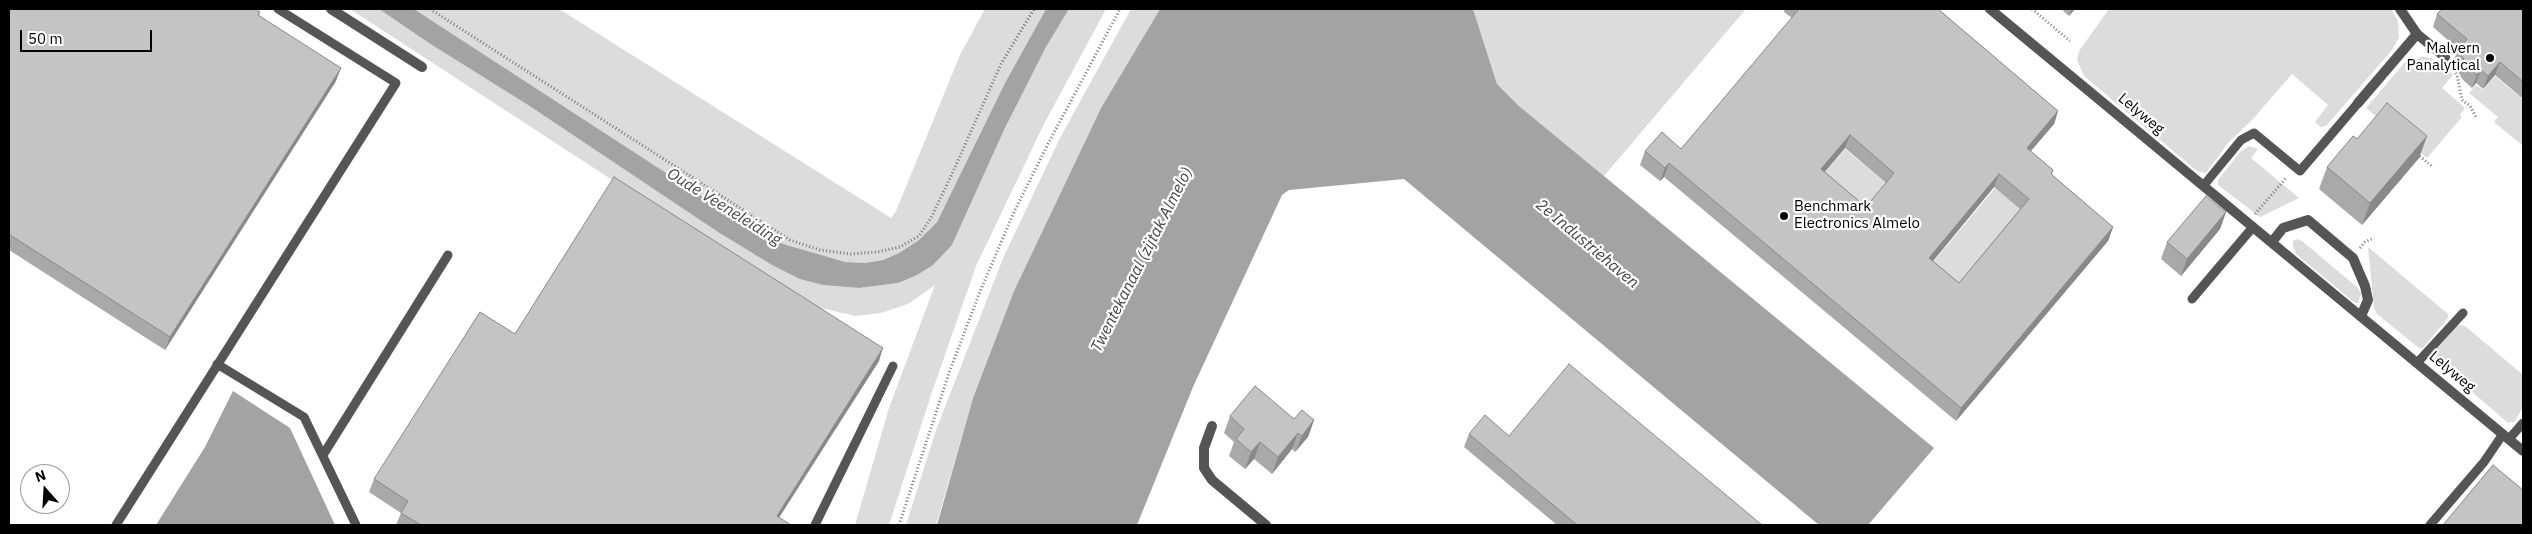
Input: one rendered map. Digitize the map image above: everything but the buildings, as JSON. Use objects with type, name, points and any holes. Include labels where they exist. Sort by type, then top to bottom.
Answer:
[{"type":"street","points":[[331,9],[422,67]]},
{"type":"street","name":"Lelyweg","points":[[1990,9],[2362,316],[2523,452]]},
{"type":"street","points":[[2400,9],[2418,34],[2445,57]]},
{"type":"street","points":[[2358,103],[2418,34]]},
{"type":"street","points":[[2272,242],[2283,228],[2308,220],[2353,258],[2365,286],[2368,300],[2362,316]]},
{"type":"street","points":[[1212,426],[1204,448],[1204,468],[1212,480],[1266,525]]},
{"type":"lane","points":[[116,525],[396,82],[278,9]]},
{"type":"lane","points":[[2204,185],[2241,140],[2254,133],[2300,170],[2358,103]]},
{"type":"lane","points":[[2192,299],[2251,225]]},
{"type":"lane","points":[[323,455],[448,255]]},
{"type":"lane","points":[[2417,363],[2463,313]]},
{"type":"lane","points":[[217,364],[298,411],[308,424],[356,525]]},
{"type":"lane","points":[[815,525],[893,366]]},
{"type":"lane","points":[[2430,525],[2488,465],[2506,437],[2523,422]]},
{"type":"path","points":[[430,9],[790,240],[820,250],[850,254],[877,252],[900,247],[919,236],[952,174],[1001,64],[1034,9]]},
{"type":"path","points":[[899,525],[949,373],[986,276],[1014,212],[1049,142],[1120,9]]},
{"type":"path","points":[[2032,9],[2070,41]]},
{"type":"path","points":[[2445,57],[2457,75],[2462,100],[2470,106],[2476,117]]},
{"type":"path","points":[[2411,148],[2433,167]]},
{"type":"path","points":[[2251,225],[2296,168]]},
{"type":"shaded area","points":[[350,9],[379,9],[432,45],[528,105],[721,234],[772,265],[823,285],[859,288],[898,283],[952,245],[1004,130],[1046,47],[1069,9],[1106,9],[1043,126],[976,266],[931,395],[889,525],[855,525],[889,408],[935,285],[908,304],[881,313],[856,316],[820,308],[738,262]]},
{"type":"shaded area","points":[[414,9],[559,9],[891,218],[896,211],[960,55],[985,9],[1046,9],[1005,83],[937,222],[919,240],[899,253],[883,260],[865,263],[845,262],[810,254],[783,244],[740,221]]},
{"type":"shaded area","points":[[1131,9],[1160,9],[1101,108],[1014,291],[973,398],[936,525],[906,525],[936,430],[1004,256],[1060,138]]},
{"type":"shaded area","points":[[1473,9],[1746,9],[1604,176],[1519,106],[1497,84]]},
{"type":"shaded area","points":[[2109,9],[2391,9],[2398,21],[2399,38],[2392,50],[2326,126],[2321,127],[2315,122],[2328,105],[2292,74],[2252,120],[2228,143],[2206,173],[2197,171],[2084,76],[2077,60],[2079,51]]},
{"type":"shaded area","points":[[2422,57],[2431,58],[2442,64],[2453,75],[2442,88],[2465,108],[2460,115],[2462,117],[2427,158],[2366,108],[2405,62]]},
{"type":"shaded area","points":[[2495,76],[2523,100],[2523,146],[2494,122],[2498,117],[2469,93],[2476,85],[2483,90]]},
{"type":"shaded area","points":[[2249,146],[2258,149],[2251,158],[2299,198],[2260,217],[2218,185],[2218,180],[2241,151]]},
{"type":"shaded area","points":[[1845,149],[1889,186],[1861,219],[1817,182]]},
{"type":"shaded area","points":[[1995,188],[2024,212],[1954,296],[1925,272]]},
{"type":"shaded area","points":[[2297,239],[2302,241],[2358,288],[2361,294],[2358,303],[2355,303],[2296,254],[2293,241]]},
{"type":"shaded area","points":[[2368,247],[2448,314],[2448,318],[2423,348],[2419,348],[2377,314],[2374,308]]},
{"type":"shaded area","points":[[2465,326],[2523,375],[2523,407],[2514,422],[2508,423],[2432,357],[2431,355],[2455,327]]},
{"type":"water","points":[[379,9],[414,9],[740,221],[783,244],[845,262],[865,263],[883,260],[899,253],[919,240],[937,222],[1005,83],[1046,9],[1069,9],[1046,47],[1004,130],[952,245],[933,265],[917,275],[898,283],[859,288],[823,285],[800,279],[772,265],[721,234],[528,105],[432,45]]},
{"type":"water","points":[[1160,9],[1473,9],[1497,84],[1519,106],[1934,448],[1868,525],[1819,525],[1404,179],[1289,190],[1282,195],[1193,387],[1137,525],[937,525],[973,398],[1014,291],[1101,108]]},
{"type":"water","points":[[233,391],[290,428],[335,525],[156,525],[205,447]]},
{"type":"place","name":"Malvern Panalytical","points":[[2490,58]]},
{"type":"place","name":"Benchmark Electronics Almelo","points":[[1784,216]]},
{"type":"water label","name":"Oude Veeneleiding","points":[[724,207]]},
{"type":"water label","name":"2e Industriehaven","points":[[1587,244]]},
{"type":"water label","name":"Twentekanaal (zijtak Almelo)","points":[[1142,260]]}]
